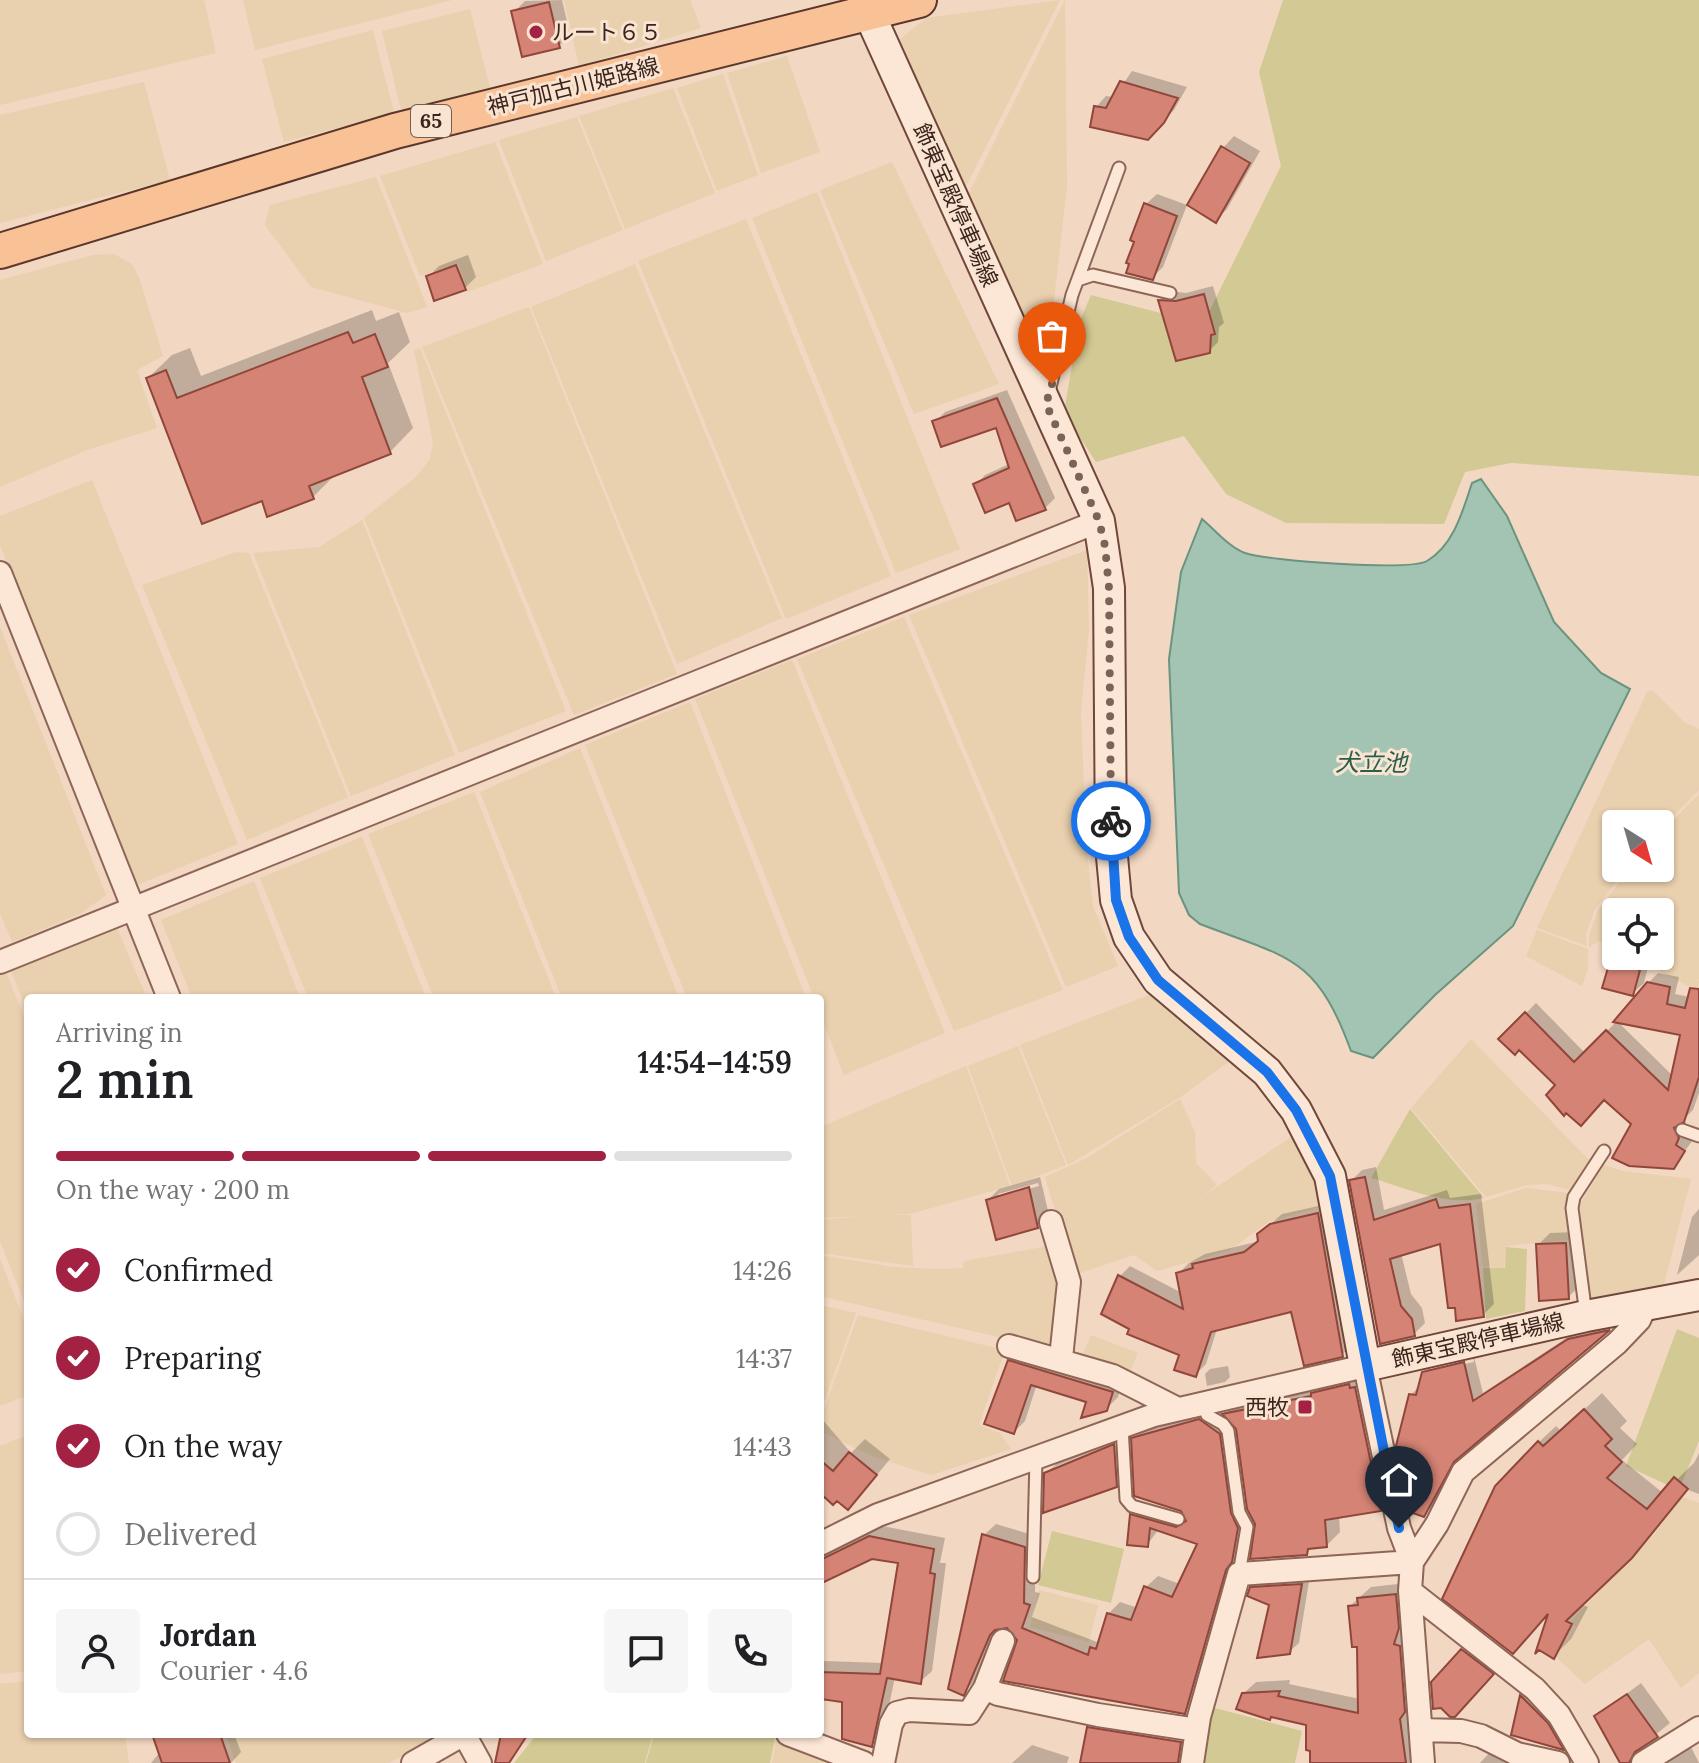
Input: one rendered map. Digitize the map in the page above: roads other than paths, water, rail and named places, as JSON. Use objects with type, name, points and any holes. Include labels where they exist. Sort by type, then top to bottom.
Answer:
[{"type":"main road","name":"神戸加古川姫路線","points":[[0,251],[395,131],[865,6],[919,0]]},
{"type":"main road","name":"飾東宝殿停車場線","points":[[865,6],[1099,521],[1109,588],[1111,846],[1116,900],[1129,937],[1158,980],[1267,1072],[1296,1110],[1330,1176],[1365,1366],[1586,1316],[1699,1295]]},
{"type":"street","points":[[0,962],[1099,521]]},
{"type":"street","points":[[0,573],[167,994]]},
{"type":"street","points":[[1051,1222],[1069,1282],[1061,1358]]},
{"type":"street","points":[[1412,1562],[1437,1524],[1463,1472],[1617,1343],[1639,1320],[1646,1305]]},
{"type":"street","points":[[1009,1346],[1061,1358],[1113,1376],[1178,1409]]},
{"type":"street","points":[[824,1542],[878,1515],[1122,1426],[1178,1409],[1365,1366],[1399,1528],[1412,1562],[1410,1591],[1423,1763]]},
{"type":"street","points":[[1192,1763],[1197,1730],[1239,1574],[1412,1562]]},
{"type":"street","points":[[1410,1591],[1535,1689],[1559,1715],[1578,1759]]},
{"type":"street","points":[[883,1763],[897,1713],[969,1713],[985,1688],[1003,1641]]},
{"type":"street","points":[[985,1688],[998,1694],[1098,1715],[1197,1730]]},
{"type":"street","points":[[1643,1763],[1699,1728]]},
{"type":"street","points":[[1421,1730],[1461,1731],[1481,1736],[1517,1754],[1558,1763]]},
{"type":"street","points":[[413,1763],[457,1738]]},
{"type":"street","points":[[466,1738],[480,1763]]},
{"type":"street","points":[[798,1738],[864,1763]]},
{"type":"lane","points":[[1046,404],[1078,280],[1119,168]]},
{"type":"lane","points":[[1078,280],[1093,275],[1170,293]]},
{"type":"lane","points":[[1682,1130],[1699,1136]]},
{"type":"lane","points":[[1586,1316],[1572,1208],[1574,1197],[1604,1151]]},
{"type":"lane","points":[[1202,1404],[1207,1415],[1223,1424],[1228,1431],[1239,1512],[1247,1527],[1239,1574]]},
{"type":"lane","points":[[1122,1426],[1126,1499],[1132,1506],[1178,1519]]},
{"type":"lane","points":[[1033,1577],[1036,1458]]},
{"type":"water","name":"犬立池","points":[[1481,479],[1507,516],[1554,622],[1601,673],[1630,689],[1513,926],[1435,995],[1373,1058],[1351,1051],[1325,995],[1295,964],[1200,924],[1189,915],[1179,893],[1169,659],[1181,572],[1202,519],[1234,547],[1258,556],[1368,565],[1427,561],[1451,536],[1472,483]]},
{"type":"place","name":"ルート６５","points":[[536,32]]},
{"type":"place","name":"西牧","points":[[1305,1407]]}]
